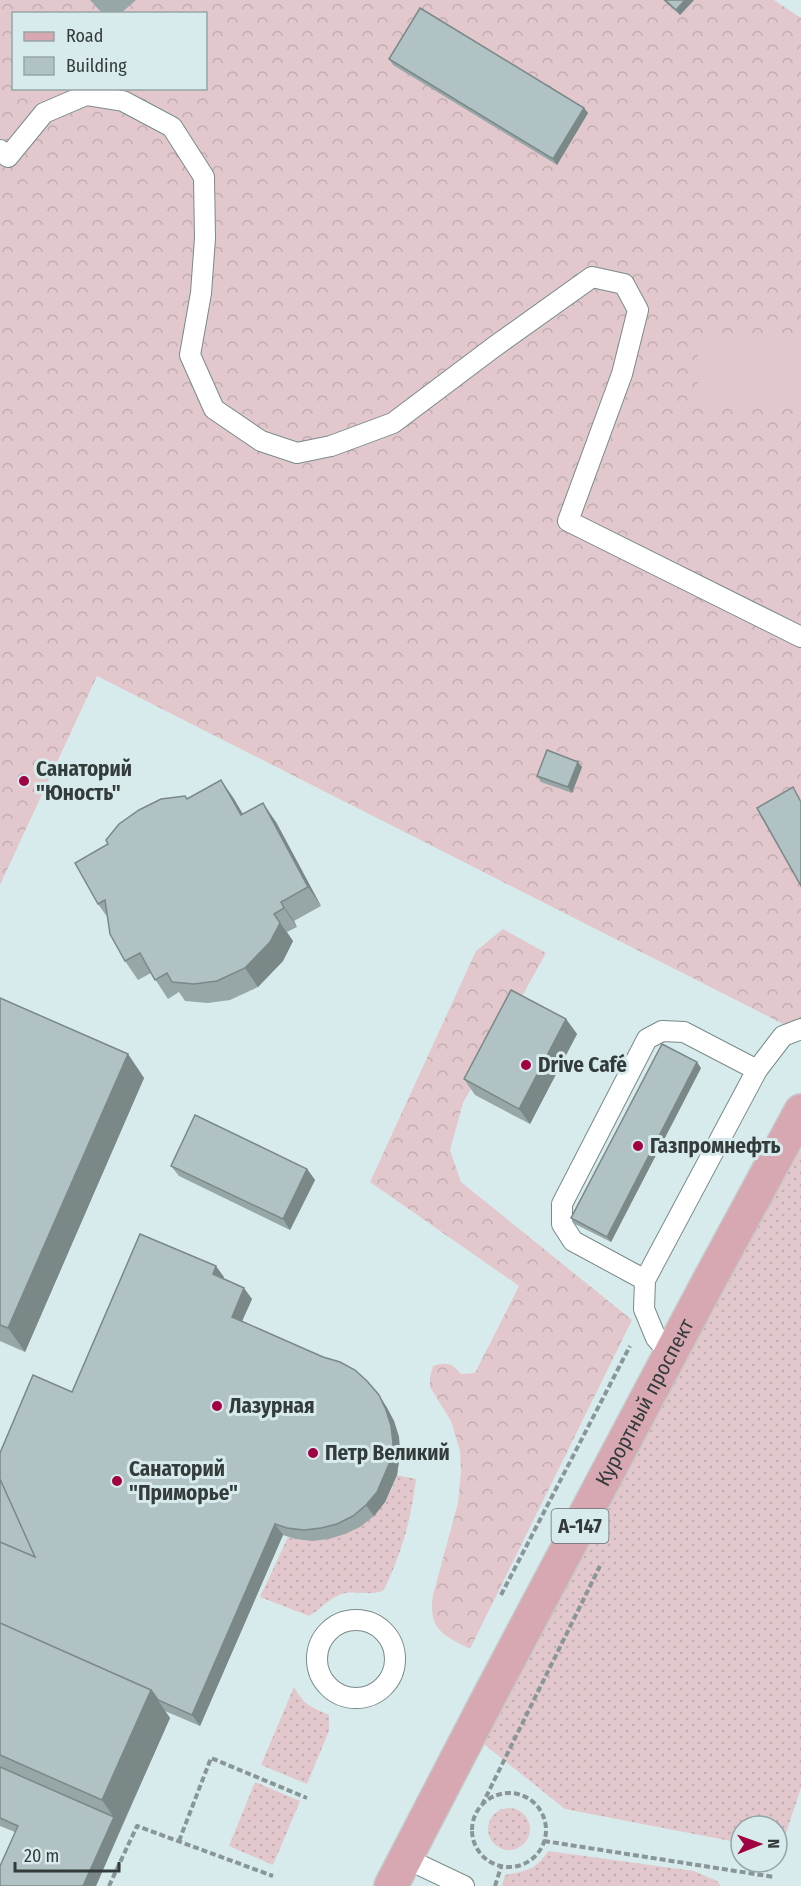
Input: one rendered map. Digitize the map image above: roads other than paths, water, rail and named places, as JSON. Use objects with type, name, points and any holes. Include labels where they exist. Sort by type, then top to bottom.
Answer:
[{"type":"main road","name":"Курортный проспект","points":[[398,1872],[801,1111]]},
{"type":"lane","points":[[0,150],[8,158],[44,113],[86,95],[123,101],[172,127],[204,177],[205,238],[201,293],[190,355],[214,409],[261,441],[297,453],[331,446],[393,423],[592,277],[624,284],[638,310],[622,374],[568,521],[801,637]]},
{"type":"lane","points":[[671,1355],[656,1338],[646,1315],[644,1309],[645,1280],[757,1070],[783,1036],[801,1029]]},
{"type":"lane","points":[[645,1280],[573,1241],[562,1224],[562,1204],[647,1039],[662,1031],[684,1032],[757,1070]]},
{"type":"lane","points":[[695,1065],[706,1044]]},
{"type":"lane","points":[[596,1253],[607,1232]]},
{"type":"lane","points":[[360,1620],[383,1631],[390,1641],[395,1666],[382,1689],[371,1696],[359,1699],[345,1698],[325,1683],[319,1671],[317,1659],[319,1646],[335,1626],[347,1621],[360,1620]]},
{"type":"lane","points":[[398,1872],[464,1886]]},
{"type":"place","name":"Санаторий \"Юность\"","points":[[24,781]]},
{"type":"place","name":"Drive Café","points":[[526,1065]]},
{"type":"place","name":"Газпромнефть","points":[[638,1146]]},
{"type":"place","name":"Лазурная","points":[[217,1406]]},
{"type":"place","name":"Петр Великий","points":[[313,1453]]},
{"type":"place","name":"Санаторий \"Приморье\"","points":[[117,1481]]}]
